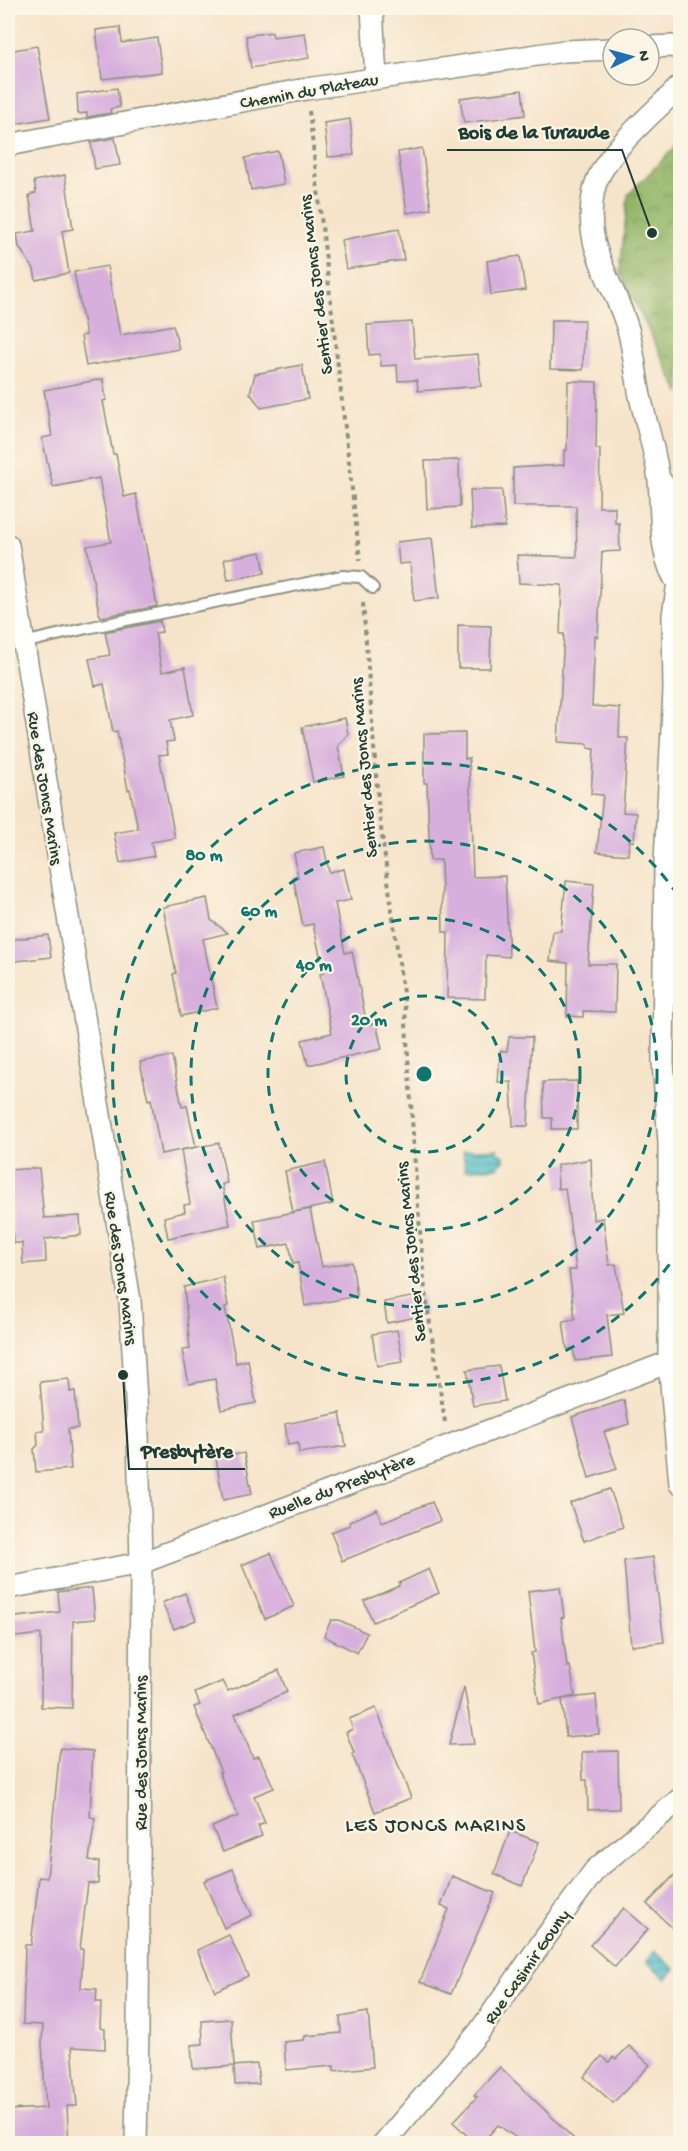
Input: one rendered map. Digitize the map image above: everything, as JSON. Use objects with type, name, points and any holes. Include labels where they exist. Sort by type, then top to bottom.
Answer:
[{"type":"street","points":[[372,8],[376,78]]},
{"type":"street","points":[[661,46],[672,46],[681,49]]},
{"type":"street","name":"Chemin du Plateau","points":[[8,145],[376,78],[564,51],[601,49]]},
{"type":"street","points":[[681,86],[607,160],[594,188],[591,213],[591,229],[596,252],[629,333],[658,479],[660,516],[668,562],[679,580],[673,615],[674,691],[665,861],[663,1062],[669,1142],[669,1362],[681,1485]]},
{"type":"street","points":[[658,479],[675,498],[681,515]]},
{"type":"street","name":"Rue des Joncs Marins","points":[[8,545],[130,1301],[138,1433],[141,1563],[136,2144]]},
{"type":"street","name":"Ruelle du Presbytère","points":[[8,1588],[141,1563],[450,1443],[669,1362]]},
{"type":"street","name":"Rue Casimir Gouny","points":[[383,2144],[479,2032],[595,1870],[681,1799]]},
{"type":"lane","points":[[23,643],[342,576],[361,577],[373,588]]},
{"type":"path","name":"Sentier des Joncs Marins","points":[[306,90],[361,577],[379,813],[405,1008],[425,1291],[450,1443]]},
{"type":"green space","points":[[680,142],[680,394],[620,272],[628,195]]},
{"type":"water","points":[[498,1149],[498,1153],[504,1156],[504,1161],[499,1164],[499,1167],[465,1170],[463,1151]]},
{"type":"water","points":[[655,1951],[675,1969],[666,1979],[646,1961]]},
{"type":"building","points":[[120,27],[122,43],[157,38],[162,72],[102,79],[96,30]]},
{"type":"building","points":[[272,32],[273,37],[305,33],[309,58],[251,68],[246,36]]},
{"type":"building","points":[[37,46],[50,118],[8,125],[8,51]]},
{"type":"building","points":[[117,88],[120,107],[110,109],[111,113],[87,117],[87,113],[78,114],[77,94]]},
{"type":"building","points":[[522,90],[525,115],[464,123],[460,98]]},
{"type":"building","points":[[350,119],[354,155],[328,157],[324,123]]},
{"type":"building","points":[[115,138],[120,165],[95,169],[91,142]]},
{"type":"building","points":[[422,148],[431,209],[407,213],[398,152]]},
{"type":"building","points":[[278,151],[284,184],[251,190],[245,158]]},
{"type":"building","points":[[65,175],[73,229],[62,231],[69,273],[36,280],[34,269],[19,247],[17,234],[35,231],[29,195],[36,193],[34,181]]},
{"type":"building","points":[[399,229],[404,260],[346,269],[341,240]]},
{"type":"building","points":[[520,256],[525,290],[491,295],[487,261]]},
{"type":"building","points":[[107,266],[120,335],[173,325],[179,349],[86,366],[81,336],[86,335],[74,272]]},
{"type":"building","points":[[551,320],[584,320],[583,370],[550,369]]},
{"type":"building","points":[[412,322],[415,359],[478,354],[481,386],[418,391],[417,380],[398,381],[397,365],[381,366],[380,354],[369,355],[367,325]]},
{"type":"building","points":[[302,365],[308,399],[261,408],[250,393],[255,374]]},
{"type":"building","points":[[103,379],[106,400],[103,401],[113,454],[116,454],[124,497],[136,494],[157,606],[101,617],[87,546],[111,542],[99,478],[53,487],[42,438],[52,436],[44,390]]},
{"type":"building","points":[[568,381],[597,382],[596,449],[600,449],[599,507],[615,507],[615,523],[619,523],[620,551],[602,552],[592,706],[620,708],[619,738],[628,738],[623,812],[636,813],[634,841],[629,841],[628,855],[597,852],[603,795],[591,794],[594,749],[588,748],[588,744],[558,742],[564,634],[560,634],[562,585],[519,583],[517,555],[577,557],[576,506],[513,506],[513,468],[564,465],[564,450],[567,450]]},
{"type":"building","points":[[459,460],[460,507],[427,509],[425,461]]},
{"type":"building","points":[[470,490],[502,490],[505,527],[472,528]]},
{"type":"building","points":[[432,538],[439,598],[414,601],[410,563],[399,564],[397,542]]},
{"type":"building","points":[[261,552],[265,573],[228,580],[224,559]]},
{"type":"building","points":[[160,621],[162,632],[155,633],[162,672],[185,667],[193,715],[170,720],[174,741],[166,742],[168,754],[159,755],[175,838],[151,842],[154,856],[120,863],[114,833],[138,829],[117,731],[113,732],[104,684],[95,686],[89,659],[110,655],[105,632]]},
{"type":"building","points":[[458,625],[491,626],[490,668],[458,668]]},
{"type":"building","points":[[345,718],[348,734],[338,746],[344,776],[313,782],[302,727]]},
{"type":"building","points":[[465,733],[465,759],[469,758],[473,877],[505,876],[509,957],[486,955],[485,999],[447,998],[448,932],[443,932],[441,860],[430,860],[427,783],[424,783],[424,734]]},
{"type":"building","points":[[324,847],[329,872],[344,869],[351,900],[335,903],[345,953],[352,951],[367,1025],[376,1023],[382,1049],[308,1065],[302,1040],[332,1033],[320,974],[324,973],[313,924],[303,926],[293,877],[298,877],[294,853]]},
{"type":"building","points":[[566,881],[594,884],[588,964],[616,964],[615,1012],[583,1011],[583,1017],[567,1016],[568,963],[550,961],[553,931],[561,931]]},
{"type":"building","points":[[207,898],[211,920],[228,933],[203,939],[217,1008],[181,1016],[173,974],[176,973],[163,907]]},
{"type":"building","points":[[48,935],[51,957],[8,962],[8,940]]},
{"type":"building","points":[[509,1037],[532,1037],[528,1126],[513,1126],[511,1082],[498,1082],[500,1051],[507,1051]]},
{"type":"building","points":[[172,1056],[182,1107],[187,1106],[196,1147],[161,1154],[151,1099],[148,1100],[140,1062]]},
{"type":"building","points":[[577,1081],[577,1129],[552,1129],[552,1118],[544,1118],[543,1082]]},
{"type":"building","points":[[219,1143],[227,1183],[222,1184],[230,1225],[168,1238],[164,1217],[185,1212],[184,1205],[190,1204],[181,1150]]},
{"type":"building","points":[[591,1159],[593,1220],[603,1218],[609,1265],[616,1264],[624,1313],[607,1315],[612,1357],[575,1361],[573,1348],[567,1349],[563,1321],[575,1319],[569,1270],[576,1270],[565,1188],[558,1189],[557,1165]]},
{"type":"building","points":[[325,1162],[333,1204],[293,1212],[285,1171]]},
{"type":"building","points":[[39,1168],[44,1218],[80,1216],[81,1235],[45,1239],[46,1262],[23,1264],[22,1243],[13,1243],[8,1170]]},
{"type":"building","points":[[310,1209],[322,1267],[352,1262],[357,1296],[305,1306],[298,1263],[293,1264],[289,1243],[260,1249],[254,1220]]},
{"type":"building","points":[[223,1277],[228,1306],[225,1307],[236,1363],[248,1360],[256,1403],[221,1410],[215,1379],[189,1384],[182,1350],[190,1349],[184,1287]]},
{"type":"building","points":[[422,1295],[426,1315],[387,1323],[384,1302]]},
{"type":"building","points":[[397,1330],[403,1362],[377,1366],[372,1334]]},
{"type":"building","points":[[499,1366],[505,1401],[473,1406],[467,1370]]},
{"type":"building","points":[[69,1379],[70,1392],[75,1391],[78,1428],[68,1429],[71,1469],[36,1472],[34,1449],[38,1445],[37,1431],[44,1431],[40,1382]]},
{"type":"building","points":[[624,1400],[629,1424],[604,1432],[617,1469],[589,1478],[572,1417]]},
{"type":"building","points":[[340,1413],[346,1446],[299,1453],[298,1443],[288,1445],[285,1424]]},
{"type":"building","points":[[244,1453],[252,1494],[223,1500],[216,1458]]},
{"type":"building","points":[[610,1489],[623,1527],[584,1541],[570,1503]]},
{"type":"building","points":[[432,1502],[440,1521],[342,1561],[331,1532],[350,1525],[349,1522],[377,1509],[382,1522]]},
{"type":"building","points":[[271,1553],[294,1606],[265,1619],[242,1565]]},
{"type":"building","points":[[653,1557],[664,1642],[631,1646],[624,1561]]},
{"type":"building","points":[[429,1569],[439,1593],[373,1622],[364,1601],[399,1586],[399,1583]]},
{"type":"building","points":[[560,1587],[567,1667],[570,1666],[575,1696],[539,1704],[531,1653],[535,1652],[528,1591]]},
{"type":"building","points":[[92,1588],[95,1619],[73,1621],[72,1708],[41,1707],[41,1634],[8,1638],[8,1618],[60,1612],[58,1592]]},
{"type":"building","points":[[185,1593],[196,1620],[174,1629],[162,1603]]},
{"type":"building","points":[[331,1620],[339,1620],[367,1633],[357,1653],[324,1636]]},
{"type":"building","points":[[279,1670],[287,1692],[235,1714],[253,1758],[259,1756],[274,1788],[254,1796],[265,1823],[258,1826],[262,1836],[223,1852],[212,1827],[238,1816],[194,1707],[200,1705],[195,1693],[223,1681],[228,1691]]},
{"type":"building","points":[[464,1687],[474,1744],[449,1745]]},
{"type":"building","points":[[596,1695],[599,1734],[566,1737],[562,1699]]},
{"type":"building","points":[[376,1708],[411,1798],[375,1812],[352,1754],[354,1753],[346,1732],[353,1729],[349,1719]]},
{"type":"building","points":[[60,1748],[93,1751],[90,1817],[95,1818],[89,1860],[99,1862],[98,1884],[88,1883],[80,1949],[83,1949],[81,1988],[97,1989],[96,2002],[101,2002],[100,2028],[105,2029],[105,2049],[72,2047],[77,2106],[67,2106],[69,2144],[8,2144],[8,2110],[46,2108],[43,2025],[23,2024],[25,1945],[31,1945],[39,1877],[47,1878]]},
{"type":"building","points":[[618,1751],[619,1809],[588,1810],[587,1780],[583,1780],[582,1752]]},
{"type":"building","points":[[510,1831],[539,1842],[522,1886],[494,1874]]},
{"type":"building","points":[[681,1868],[681,1936],[647,1904]]},
{"type":"building","points":[[233,1869],[252,1915],[224,1928],[204,1881]]},
{"type":"building","points":[[452,1876],[495,1893],[451,1994],[420,1982],[449,1909],[441,1906]]},
{"type":"building","points":[[624,1908],[648,1929],[615,1967],[590,1945]]},
{"type":"building","points":[[229,1935],[248,1976],[215,1991],[197,1950]]},
{"type":"building","points":[[368,2012],[373,2067],[334,2071],[334,2066],[286,2070],[284,2042],[304,2040],[305,2036],[341,2033],[340,2017]]},
{"type":"building","points":[[231,2019],[234,2066],[193,2069],[191,2045],[203,2044],[202,2021]]},
{"type":"building","points":[[629,2046],[650,2065],[613,2103],[584,2077],[602,2056],[609,2062],[613,2057],[616,2059]]},
{"type":"building","points":[[257,2064],[259,2084],[235,2085],[234,2066]]},
{"type":"building","points":[[500,2067],[579,2144],[525,2144],[498,2125],[481,2144],[476,2144],[453,2122],[477,2097],[474,2095]]},
{"type":"place","name":"Bois de la Turaude","points":[[652,233]]},
{"type":"place","name":"Presbytère","points":[[123,1375]]},
{"type":"district","name":"LES JONCS MARINS","points":[[436,1824]]}]
